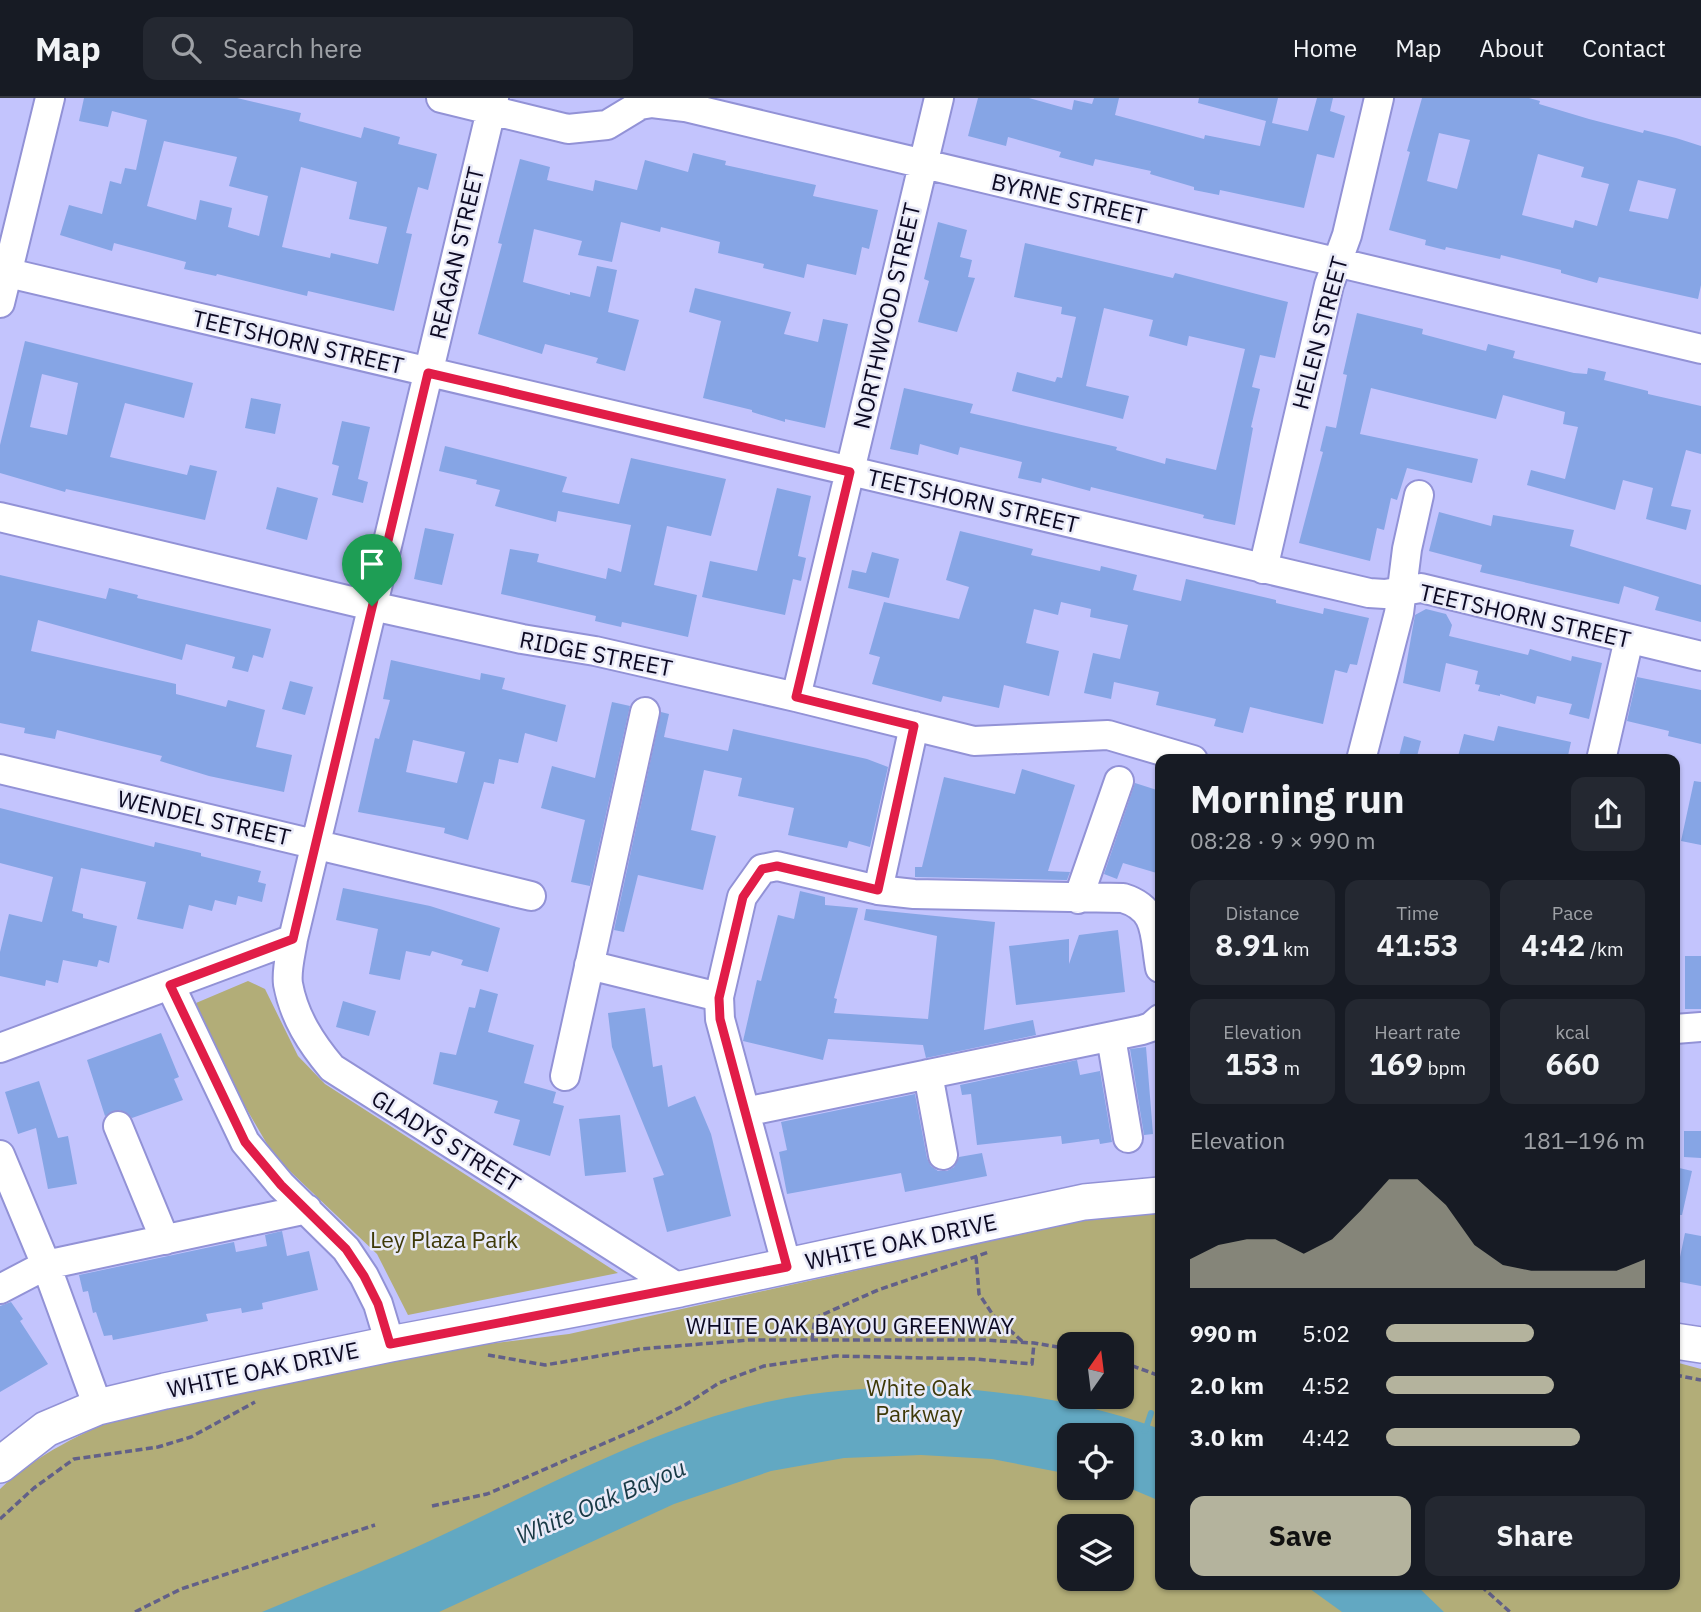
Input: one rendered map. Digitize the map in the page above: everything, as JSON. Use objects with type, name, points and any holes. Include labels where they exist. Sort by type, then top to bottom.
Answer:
[{"type":"main road","name":"WHITE OAK DRIVE","points":[[0,1465],[46,1429],[98,1407],[390,1344],[787,1267],[1084,1202],[1155,1195]]},
{"type":"main road","points":[[1680,1342],[1701,1345]]},
{"type":"street","points":[[0,303],[4,271],[50,98]]},
{"type":"street","name":"BYRNE STREET","points":[[441,98],[492,104],[568,129],[607,125],[640,105],[664,103],[1701,349]]},
{"type":"street","name":"NORTHWOOD STREET","points":[[796,697],[939,98]]},
{"type":"street","name":"HELEN STREET","points":[[1263,569],[1329,285],[1347,235],[1379,98]]},
{"type":"street","name":"REAGAN STREET","points":[[293,939],[492,104]]},
{"type":"street","name":"TEETSHORN STREET","points":[[4,271],[1263,569],[1369,593],[1385,594],[1421,588],[1701,656]]},
{"type":"street","points":[[1363,754],[1399,613],[1407,549],[1419,495]]},
{"type":"street","name":"RIDGE STREET","points":[[0,517],[372,606],[522,639],[595,651],[974,741],[1108,735],[1173,754]]},
{"type":"street","points":[[1602,754],[1629,639]]},
{"type":"street","points":[[565,1076],[645,712]]},
{"type":"street","points":[[878,890],[914,726]]},
{"type":"street","name":"WENDEL STREET","points":[[0,769],[531,896]]},
{"type":"street","points":[[1078,899],[1119,781]]},
{"type":"street","points":[[787,1267],[720,1019],[719,998],[743,897],[762,869],[777,866],[878,890],[914,894],[1123,898],[1145,908],[1151,915],[1155,939]]},
{"type":"street","points":[[0,1048],[293,939]]},
{"type":"street","name":"GLADYS STREET","points":[[293,939],[288,982],[310,1042],[332,1068],[680,1289]]},
{"type":"street","points":[[589,965],[719,998]]},
{"type":"street","points":[[170,985],[245,1142],[281,1185],[346,1249],[378,1304],[390,1344]]},
{"type":"street","points":[[745,1112],[1111,1037],[1151,1027],[1155,1023]]},
{"type":"street","points":[[1680,1029],[1701,1027]]},
{"type":"street","points":[[1111,1037],[1128,1138]]},
{"type":"street","points":[[928,1074],[943,1155]]},
{"type":"street","points":[[118,1126],[165,1240]]},
{"type":"street","points":[[0,1155],[46,1265],[98,1407]]},
{"type":"street","points":[[0,1289],[46,1265],[307,1209]]},
{"type":"path","points":[[812,1340],[815,1318],[878,1290],[1001,1248]]},
{"type":"path","points":[[976,1257],[979,1294],[993,1315],[1023,1342]]},
{"type":"path","name":"WHITE OAK BAYOU GREENWAY","points":[[486,1354],[545,1365],[688,1343],[812,1340],[1023,1342],[1057,1347]]},
{"type":"path","points":[[432,1506],[487,1494],[511,1484],[637,1429],[685,1405],[719,1383],[764,1366],[835,1356],[975,1359],[1032,1364],[1034,1343]]},
{"type":"path","points":[[1134,1366],[1155,1374]]},
{"type":"path","points":[[1680,1376],[1701,1380]]},
{"type":"path","points":[[0,1519],[34,1488],[74,1459],[158,1447],[191,1437],[214,1422],[264,1398]]},
{"type":"path","points":[[135,1612],[181,1588],[375,1525]]},
{"type":"path","points":[[1485,1590],[1510,1612]]},
{"type":"green space","name":"Ley Plaza Park","points":[[248,981],[265,989],[298,1056],[325,1084],[618,1273],[408,1315],[377,1254],[274,1156],[232,1084],[196,1003]]},
{"type":"green space","name":"White Oak Parkway","points":[[1155,1209],[1155,1590],[1680,1590],[1680,1363],[1701,1369],[1701,1612],[0,1612],[0,1489],[45,1455],[131,1412],[446,1349],[569,1334],[1120,1212]]},
{"type":"water","name":"White Oak Bayou","points":[[926,1386],[1044,1399],[1057,1401],[1057,1409],[1093,1409],[1130,1419],[1155,1427],[1155,1499],[1134,1490],[1134,1423],[1057,1423],[1057,1472],[992,1459],[921,1455],[844,1458],[771,1471],[674,1504],[439,1612],[262,1612],[406,1552],[646,1441],[726,1413],[806,1395]]},
{"type":"water","points":[[1312,1590],[1421,1590],[1444,1612],[1342,1612]]},
{"type":"building","points":[[84,98],[237,98],[301,113],[299,121],[361,138],[364,127],[400,137],[398,144],[437,154],[428,190],[418,187],[406,233],[412,234],[394,311],[308,291],[307,296],[217,274],[216,276],[184,269],[186,262],[114,243],[112,251],[60,235],[69,205],[102,214],[110,181],[121,184],[125,168],[136,170],[147,120],[112,111],[108,127],[79,121]],"holes":[[[164,141],[237,157],[229,186],[268,196],[259,236],[228,227],[232,208],[200,200],[196,220],[147,206]],[[301,167],[357,182],[349,219],[387,227],[378,264],[331,253],[330,258],[282,247]]]},
{"type":"building","points":[[978,98],[1029,98],[1072,110],[1074,100],[1092,104],[1094,98],[1119,98],[1115,115],[1204,139],[1205,135],[1260,146],[1266,121],[1198,103],[1199,98],[1278,98],[1272,123],[1308,131],[1317,98],[1333,98],[1330,111],[1345,116],[1334,158],[1317,154],[1304,208],[1220,190],[1219,195],[1194,190],[1194,187],[1150,174],[1151,171],[1095,159],[1093,166],[1059,157],[1061,152],[1008,137],[1006,146],[968,136]]},
{"type":"building","points":[[1422,98],[1529,98],[1540,101],[1539,104],[1589,119],[1643,133],[1644,130],[1701,146],[1701,285],[1698,299],[1599,277],[1597,283],[1561,273],[1561,270],[1501,255],[1500,259],[1446,247],[1445,250],[1425,245],[1426,240],[1389,230],[1410,152],[1407,151]],"holes":[[[1439,133],[1470,140],[1457,189],[1427,181]],[[1538,154],[1584,167],[1581,177],[1609,184],[1597,226],[1575,220],[1573,228],[1522,215]],[[1638,180],[1676,189],[1668,219],[1629,211]]]},
{"type":"building","points":[[693,153],[726,161],[725,165],[816,185],[813,196],[878,210],[869,249],[862,247],[856,275],[807,264],[804,278],[763,268],[764,264],[718,253],[720,242],[661,227],[660,232],[621,222],[612,262],[578,255],[582,241],[534,229],[523,282],[570,295],[570,292],[590,297],[597,266],[617,270],[608,312],[639,320],[625,371],[596,363],[598,358],[545,344],[542,354],[478,334],[502,244],[498,243],[520,159],[550,167],[547,180],[593,191],[595,180],[637,190],[645,160],[688,172]]},
{"type":"building","points":[[938,222],[967,230],[960,257],[972,260],[968,277],[975,278],[957,332],[918,322],[929,281],[924,279]]},
{"type":"building","points":[[1025,243],[1173,278],[1175,273],[1288,302],[1275,358],[1260,355],[1252,387],[1260,389],[1235,525],[1091,487],[1090,491],[1042,478],[1041,483],[1018,478],[1022,462],[960,447],[958,455],[920,444],[918,455],[890,449],[904,388],[973,404],[970,413],[1117,447],[1116,450],[1165,464],[1166,458],[1216,470],[1245,349],[1189,336],[1187,346],[1149,336],[1153,320],[1104,308],[1086,386],[1129,396],[1123,419],[1012,391],[1017,372],[1055,382],[1057,377],[1062,378],[1076,317],[1061,314],[1062,307],[1014,297]]},
{"type":"building","points":[[695,288],[791,312],[784,334],[818,342],[823,319],[848,324],[825,428],[785,419],[785,422],[752,410],[703,398],[721,321],[689,312]]},
{"type":"building","points":[[1357,313],[1423,329],[1422,334],[1486,351],[1488,344],[1515,351],[1513,358],[1574,373],[1587,374],[1588,368],[1606,372],[1604,380],[1648,391],[1648,394],[1701,406],[1701,454],[1686,450],[1671,506],[1691,510],[1686,530],[1646,519],[1653,488],[1623,480],[1615,510],[1527,485],[1531,470],[1565,479],[1578,427],[1563,424],[1565,412],[1503,395],[1496,419],[1371,388],[1360,434],[1478,459],[1472,483],[1407,468],[1397,500],[1391,498],[1384,530],[1377,528],[1370,561],[1299,543],[1323,452],[1320,451],[1326,426],[1336,428],[1347,375],[1343,374]]},
{"type":"building","points":[[25,341],[193,383],[184,418],[125,403],[110,457],[187,475],[190,465],[217,471],[205,520],[66,489],[65,492],[0,473],[0,445]],"holes":[[[42,374],[78,383],[67,435],[30,427]]]},
{"type":"building","points":[[251,398],[281,404],[275,434],[245,428]]},
{"type":"building","points":[[342,421],[370,427],[358,479],[368,482],[363,503],[332,495],[339,466],[332,464]]},
{"type":"building","points":[[445,446],[567,477],[562,492],[619,504],[631,458],[726,479],[711,536],[667,526],[654,585],[697,595],[688,637],[622,622],[621,627],[595,621],[596,616],[501,594],[510,549],[539,554],[537,562],[606,579],[608,568],[621,572],[631,525],[558,511],[556,522],[495,506],[500,490],[476,484],[477,480],[439,471]]},
{"type":"building","points":[[277,487],[318,498],[307,540],[266,529]]},
{"type":"building","points":[[777,488],[811,496],[798,556],[806,558],[801,581],[793,579],[785,615],[702,597],[710,561],[757,571]]},
{"type":"building","points":[[1439,512],[1491,526],[1493,515],[1574,530],[1570,546],[1701,585],[1701,622],[1655,610],[1659,597],[1624,586],[1619,604],[1480,572],[1482,565],[1429,551]]},
{"type":"building","points":[[425,528],[454,534],[442,585],[414,579]]},
{"type":"building","points":[[960,531],[1033,549],[1031,555],[1100,571],[1101,566],[1137,575],[1133,590],[1181,601],[1186,579],[1323,614],[1324,608],[1369,618],[1357,665],[1350,664],[1347,673],[1335,670],[1323,724],[1250,707],[1243,733],[1214,726],[1216,719],[1156,705],[1159,692],[1114,682],[1111,699],[1084,693],[1093,653],[1120,659],[1128,625],[1090,617],[1091,609],[1061,602],[1058,615],[1034,609],[1026,643],[1059,651],[1049,696],[1004,685],[999,708],[943,696],[941,702],[872,684],[880,657],[869,654],[884,602],[959,619],[969,587],[946,580]]},
{"type":"building","points":[[872,552],[899,559],[889,598],[848,588],[852,570],[866,573]]},
{"type":"building","points":[[0,575],[106,599],[109,588],[138,595],[137,598],[271,629],[263,658],[253,655],[248,672],[232,668],[235,657],[186,644],[182,660],[38,620],[31,651],[176,684],[176,694],[226,707],[228,700],[265,710],[256,747],[292,755],[284,792],[209,776],[160,761],[162,756],[57,730],[55,739],[24,733],[25,728],[0,723]]},
{"type":"building","points":[[1426,609],[1446,614],[1452,625],[1449,636],[1528,655],[1530,649],[1571,661],[1572,656],[1602,663],[1589,719],[1569,714],[1572,704],[1537,696],[1535,704],[1478,691],[1480,685],[1475,684],[1478,671],[1446,663],[1440,692],[1403,683],[1415,615]]},
{"type":"building","points":[[391,660],[480,680],[481,673],[505,678],[502,689],[566,705],[557,742],[525,733],[518,763],[499,759],[494,784],[484,782],[468,840],[444,833],[445,828],[358,812],[375,738],[379,739],[390,700],[383,699]],"holes":[[[413,740],[465,752],[457,783],[406,772]]]},
{"type":"building","points":[[1637,677],[1701,690],[1701,744],[1668,736],[1669,731],[1627,721]]},
{"type":"building","points":[[290,681],[313,687],[305,715],[282,709]]},
{"type":"building","points":[[612,702],[630,706],[590,886],[571,882],[585,820],[541,808],[552,766],[595,778]]},
{"type":"building","points":[[661,712],[669,714],[664,737],[728,751],[733,729],[867,759],[888,767],[870,847],[849,841],[847,848],[788,835],[794,808],[738,796],[742,778],[704,770],[691,830],[716,836],[703,890],[638,875],[624,932],[614,930]]},
{"type":"building","points":[[1498,726],[1571,742],[1568,754],[1459,754],[1464,734],[1494,741]]},
{"type":"building","points":[[1404,736],[1421,741],[1418,754],[1400,754]]},
{"type":"building","points":[[1022,769],[1075,785],[1048,871],[1070,872],[1067,880],[915,877],[915,867],[922,867],[944,777],[1015,794]]},
{"type":"building","points":[[1694,781],[1701,782],[1701,845],[1681,841]]},
{"type":"building","points":[[1135,783],[1155,789],[1155,873],[1123,863],[1117,879],[1104,874]]},
{"type":"building","points":[[0,808],[154,847],[155,842],[201,853],[201,856],[261,871],[258,882],[266,884],[262,902],[238,896],[236,905],[215,900],[212,911],[189,905],[183,929],[137,919],[146,882],[81,868],[72,911],[83,914],[83,918],[117,926],[109,963],[99,960],[97,967],[63,960],[58,983],[46,980],[45,986],[0,976],[0,952],[9,914],[42,922],[53,877],[0,863]]},
{"type":"building","points":[[343,888],[430,906],[500,928],[488,972],[461,965],[463,960],[432,951],[430,956],[406,951],[400,980],[369,974],[378,929],[336,920]]},
{"type":"building","points":[[800,891],[825,897],[825,905],[858,908],[834,998],[837,999],[834,1013],[928,1019],[937,936],[864,920],[866,909],[995,922],[984,1030],[1033,1020],[1036,1035],[926,1058],[923,1045],[828,1039],[823,1060],[743,1041],[757,980],[761,981],[778,915],[794,919]]},
{"type":"building","points":[[1118,930],[1125,992],[1016,1005],[1009,946],[1069,939],[1069,964],[1079,935]]},
{"type":"building","points":[[1685,956],[1701,956],[1701,1009],[1685,1009]]},
{"type":"building","points":[[480,989],[498,994],[488,1032],[534,1045],[524,1083],[556,1092],[553,1103],[564,1106],[550,1156],[513,1145],[520,1120],[494,1113],[498,1101],[433,1084],[440,1052],[456,1055],[469,1007],[475,1008]]},
{"type":"building","points":[[343,1001],[376,1011],[369,1036],[336,1027]]},
{"type":"building","points":[[645,1008],[653,1067],[662,1065],[668,1107],[695,1096],[711,1134],[731,1216],[667,1232],[653,1178],[664,1175],[612,1047],[608,1013]]},
{"type":"building","points":[[161,1033],[179,1077],[174,1079],[183,1100],[132,1118],[120,1110],[105,1116],[87,1060]]},
{"type":"building","points":[[1146,1047],[1153,1134],[1144,1135],[1130,1049]]},
{"type":"building","points":[[1077,1060],[1080,1075],[1100,1071],[1112,1142],[1100,1144],[1099,1139],[1062,1144],[1061,1136],[977,1145],[971,1094],[962,1095],[960,1085]]},
{"type":"building","points":[[39,1081],[58,1138],[68,1136],[77,1184],[48,1189],[36,1128],[18,1134],[5,1092]]},
{"type":"building","points":[[915,1094],[927,1158],[931,1166],[938,1171],[947,1171],[954,1167],[959,1157],[982,1153],[987,1176],[905,1192],[901,1173],[787,1194],[779,1152],[787,1150],[781,1122]]},
{"type":"building","points":[[620,1115],[626,1172],[585,1176],[579,1119]]},
{"type":"building","points":[[1684,1131],[1701,1131],[1701,1158],[1684,1157]]},
{"type":"building","points":[[1680,1168],[1692,1171],[1680,1215]]},
{"type":"building","points":[[282,1231],[287,1256],[309,1251],[318,1290],[262,1303],[263,1309],[242,1313],[241,1308],[206,1314],[208,1321],[113,1340],[112,1335],[104,1336],[96,1312],[93,1313],[88,1291],[83,1292],[79,1275],[234,1242],[236,1252],[267,1246],[265,1235]]},
{"type":"building","points":[[1685,1233],[1701,1236],[1701,1286],[1680,1282],[1680,1257]]},
{"type":"building","points":[[11,1302],[48,1364],[0,1392],[0,1306]]},
{"type":"waterway","points":[[1145,1431],[1151,1413]]},
{"type":"route","points":[[428,373],[850,472],[796,697],[914,726],[878,890],[777,866],[762,869],[743,897],[719,998],[720,1019],[787,1267],[390,1344],[378,1304],[346,1249],[281,1185],[245,1142],[170,985],[293,939],[372,606],[428,373]]}]
